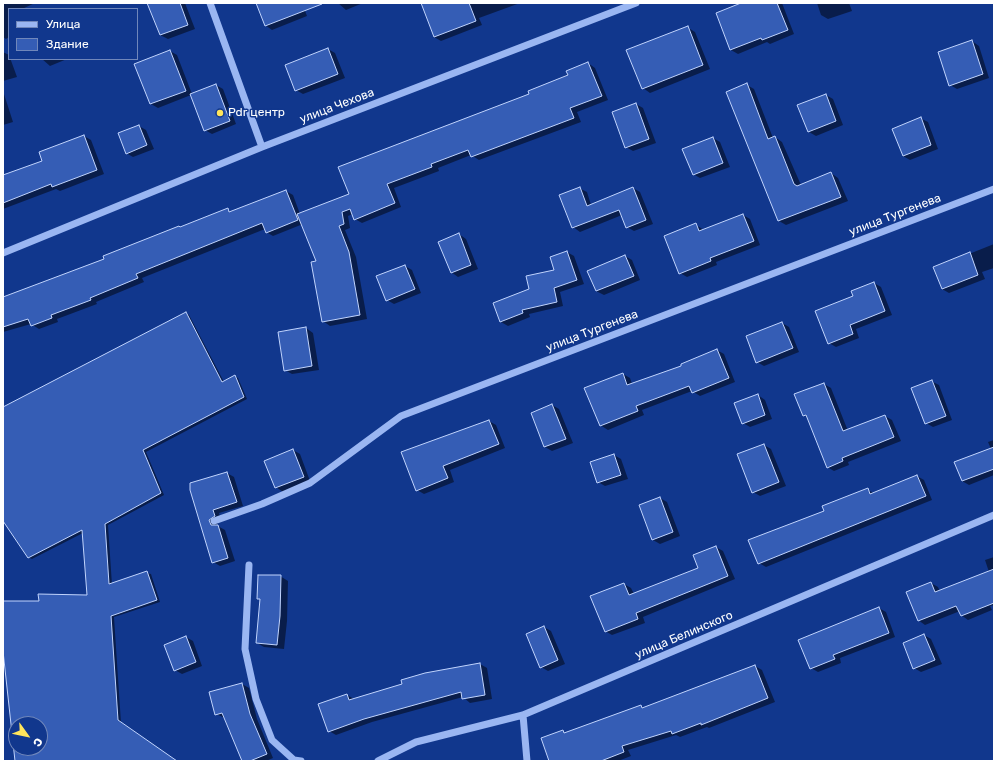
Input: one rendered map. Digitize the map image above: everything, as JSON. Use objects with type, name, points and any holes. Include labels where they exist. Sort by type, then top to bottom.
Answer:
[{"type":"street","points":[[210,3],[262,147]]},
{"type":"street","name":"улица Чехова","points":[[3,253],[262,147],[636,3]]},
{"type":"street","name":"улица Тургенева","points":[[214,521],[262,504],[310,482],[401,416],[994,189]]},
{"type":"street","name":"улица Белинского","points":[[378,761],[416,742],[523,715],[994,515]]},
{"type":"street","points":[[249,565],[245,649],[256,699],[272,740],[294,760],[301,761]]},
{"type":"street","points":[[523,715],[527,761]]},
{"type":"building","points":[[147,3],[180,3],[188,25],[160,35]]},
{"type":"building","points":[[256,3],[321,3],[322,4],[265,26]]},
{"type":"building","points":[[421,3],[469,3],[476,21],[434,37]]},
{"type":"building","points":[[741,3],[777,3],[788,30],[762,40],[761,38],[730,50],[716,13]]},
{"type":"building","points":[[688,26],[703,65],[642,89],[626,50]]},
{"type":"building","points":[[972,40],[983,74],[949,86],[938,52]]},
{"type":"building","points":[[328,48],[338,74],[295,91],[285,65]]},
{"type":"building","points":[[170,50],[186,91],[150,104],[134,64]]},
{"type":"building","points":[[588,62],[602,96],[570,108],[574,118],[471,157],[468,150],[431,164],[432,167],[387,184],[395,203],[354,220],[350,209],[342,212],[344,224],[339,226],[349,252],[360,315],[322,322],[311,262],[316,261],[297,214],[349,194],[338,167],[529,94],[528,91],[568,75],[566,71]]},
{"type":"building","points":[[747,83],[768,139],[775,136],[794,184],[797,186],[831,172],[841,197],[778,221],[726,92]]},
{"type":"building","points":[[216,84],[230,121],[204,131],[190,94]]},
{"type":"building","points":[[826,94],[836,121],[808,132],[797,105]]},
{"type":"building","points":[[636,103],[649,139],[625,148],[612,112]]},
{"type":"building","points":[[921,117],[931,145],[903,156],[892,129]]},
{"type":"building","points":[[139,125],[147,145],[126,154],[118,133]]},
{"type":"building","points":[[84,135],[97,170],[52,187],[51,184],[3,203],[3,175],[42,161],[39,152]]},
{"type":"building","points":[[713,137],[723,163],[693,175],[682,149]]},
{"type":"building","points":[[580,187],[587,206],[633,187],[646,220],[626,228],[619,210],[572,228],[559,195]]},
{"type":"building","points":[[286,190],[298,220],[266,233],[262,223],[136,274],[138,278],[90,298],[91,300],[51,315],[52,318],[31,326],[28,319],[3,327],[3,297],[104,259],[103,256],[179,226],[180,227],[228,208],[229,212]]},
{"type":"building","points":[[743,214],[754,241],[710,258],[711,261],[679,274],[664,236],[696,223],[699,231]]},
{"type":"building","points":[[459,233],[471,265],[451,273],[438,242]]},
{"type":"building","points":[[567,251],[577,280],[554,288],[557,302],[522,310],[523,313],[500,322],[493,303],[529,289],[526,276],[554,270],[550,257]]},
{"type":"building","points":[[970,252],[978,275],[942,289],[933,267]]},
{"type":"building","points":[[625,255],[634,276],[596,291],[587,271]]},
{"type":"building","points":[[405,265],[415,289],[386,301],[376,276]]},
{"type":"building","points":[[874,282],[885,311],[850,325],[853,334],[828,344],[815,311],[853,296],[851,291]]},
{"type":"building","points":[[186,312],[222,382],[235,375],[244,397],[143,450],[161,493],[105,524],[109,584],[147,571],[157,600],[111,616],[118,720],[177,761],[15,761],[14,756],[48,756],[48,716],[10,716],[3,651],[3,601],[39,601],[38,594],[87,595],[82,530],[28,558],[3,521],[3,407]]},
{"type":"building","points":[[782,322],[793,348],[756,363],[746,336]]},
{"type":"building","points":[[306,327],[312,366],[284,371],[278,332]]},
{"type":"building","points":[[717,349],[729,378],[692,393],[689,386],[636,406],[638,411],[600,426],[584,388],[623,373],[627,385],[681,366],[681,364]]},
{"type":"building","points":[[932,380],[946,416],[925,424],[911,388]]},
{"type":"building","points":[[824,383],[843,431],[885,415],[894,437],[842,458],[843,461],[827,468],[806,415],[803,416],[794,394]]},
{"type":"building","points":[[758,394],[765,415],[742,424],[734,403]]},
{"type":"building","points":[[552,404],[566,439],[544,447],[531,413]]},
{"type":"building","points":[[489,420],[499,444],[443,466],[448,478],[416,491],[401,452]]},
{"type":"building","points":[[764,444],[779,482],[752,493],[737,454]]},
{"type":"building","points":[[994,447],[994,469],[962,481],[954,462]]},
{"type":"building","points":[[293,449],[304,477],[275,488],[264,461]]},
{"type":"building","points":[[614,454],[621,475],[597,483],[590,462]]},
{"type":"building","points":[[227,472],[237,502],[213,510],[215,516],[209,520],[211,525],[218,525],[228,558],[212,563],[190,490],[190,483]]},
{"type":"building","points":[[917,475],[926,496],[758,564],[748,540],[824,511],[822,506],[868,488],[870,494]]},
{"type":"building","points":[[660,497],[673,532],[652,540],[639,505]]},
{"type":"building","points":[[716,546],[728,576],[636,613],[638,619],[605,632],[590,596],[624,583],[629,595],[698,568],[693,555]]},
{"type":"building","points":[[994,569],[994,603],[961,616],[956,606],[918,621],[906,592],[931,582],[935,592]]},
{"type":"building","points":[[258,575],[281,575],[280,616],[277,645],[256,643],[260,599],[257,599]]},
{"type":"building","points":[[879,607],[889,633],[833,655],[835,659],[810,669],[798,640]]},
{"type":"building","points":[[544,626],[558,660],[540,668],[526,634]]},
{"type":"building","points":[[924,634],[935,660],[913,669],[903,643]]},
{"type":"building","points":[[186,636],[196,662],[174,671],[164,645]]},
{"type":"building","points":[[480,663],[485,695],[462,699],[461,692],[364,719],[328,732],[318,704],[347,694],[349,700],[402,684],[401,680],[425,673]]},
{"type":"building","points":[[755,665],[768,698],[701,725],[701,723],[672,734],[671,731],[622,746],[624,752],[601,761],[549,761],[541,738],[563,730],[564,733],[641,705],[642,708]]},
{"type":"building","points":[[242,683],[250,714],[267,754],[250,761],[242,761],[222,713],[215,715],[209,692]]},
{"type":"place","name":"Pdr центр","points":[[220,113]]}]
